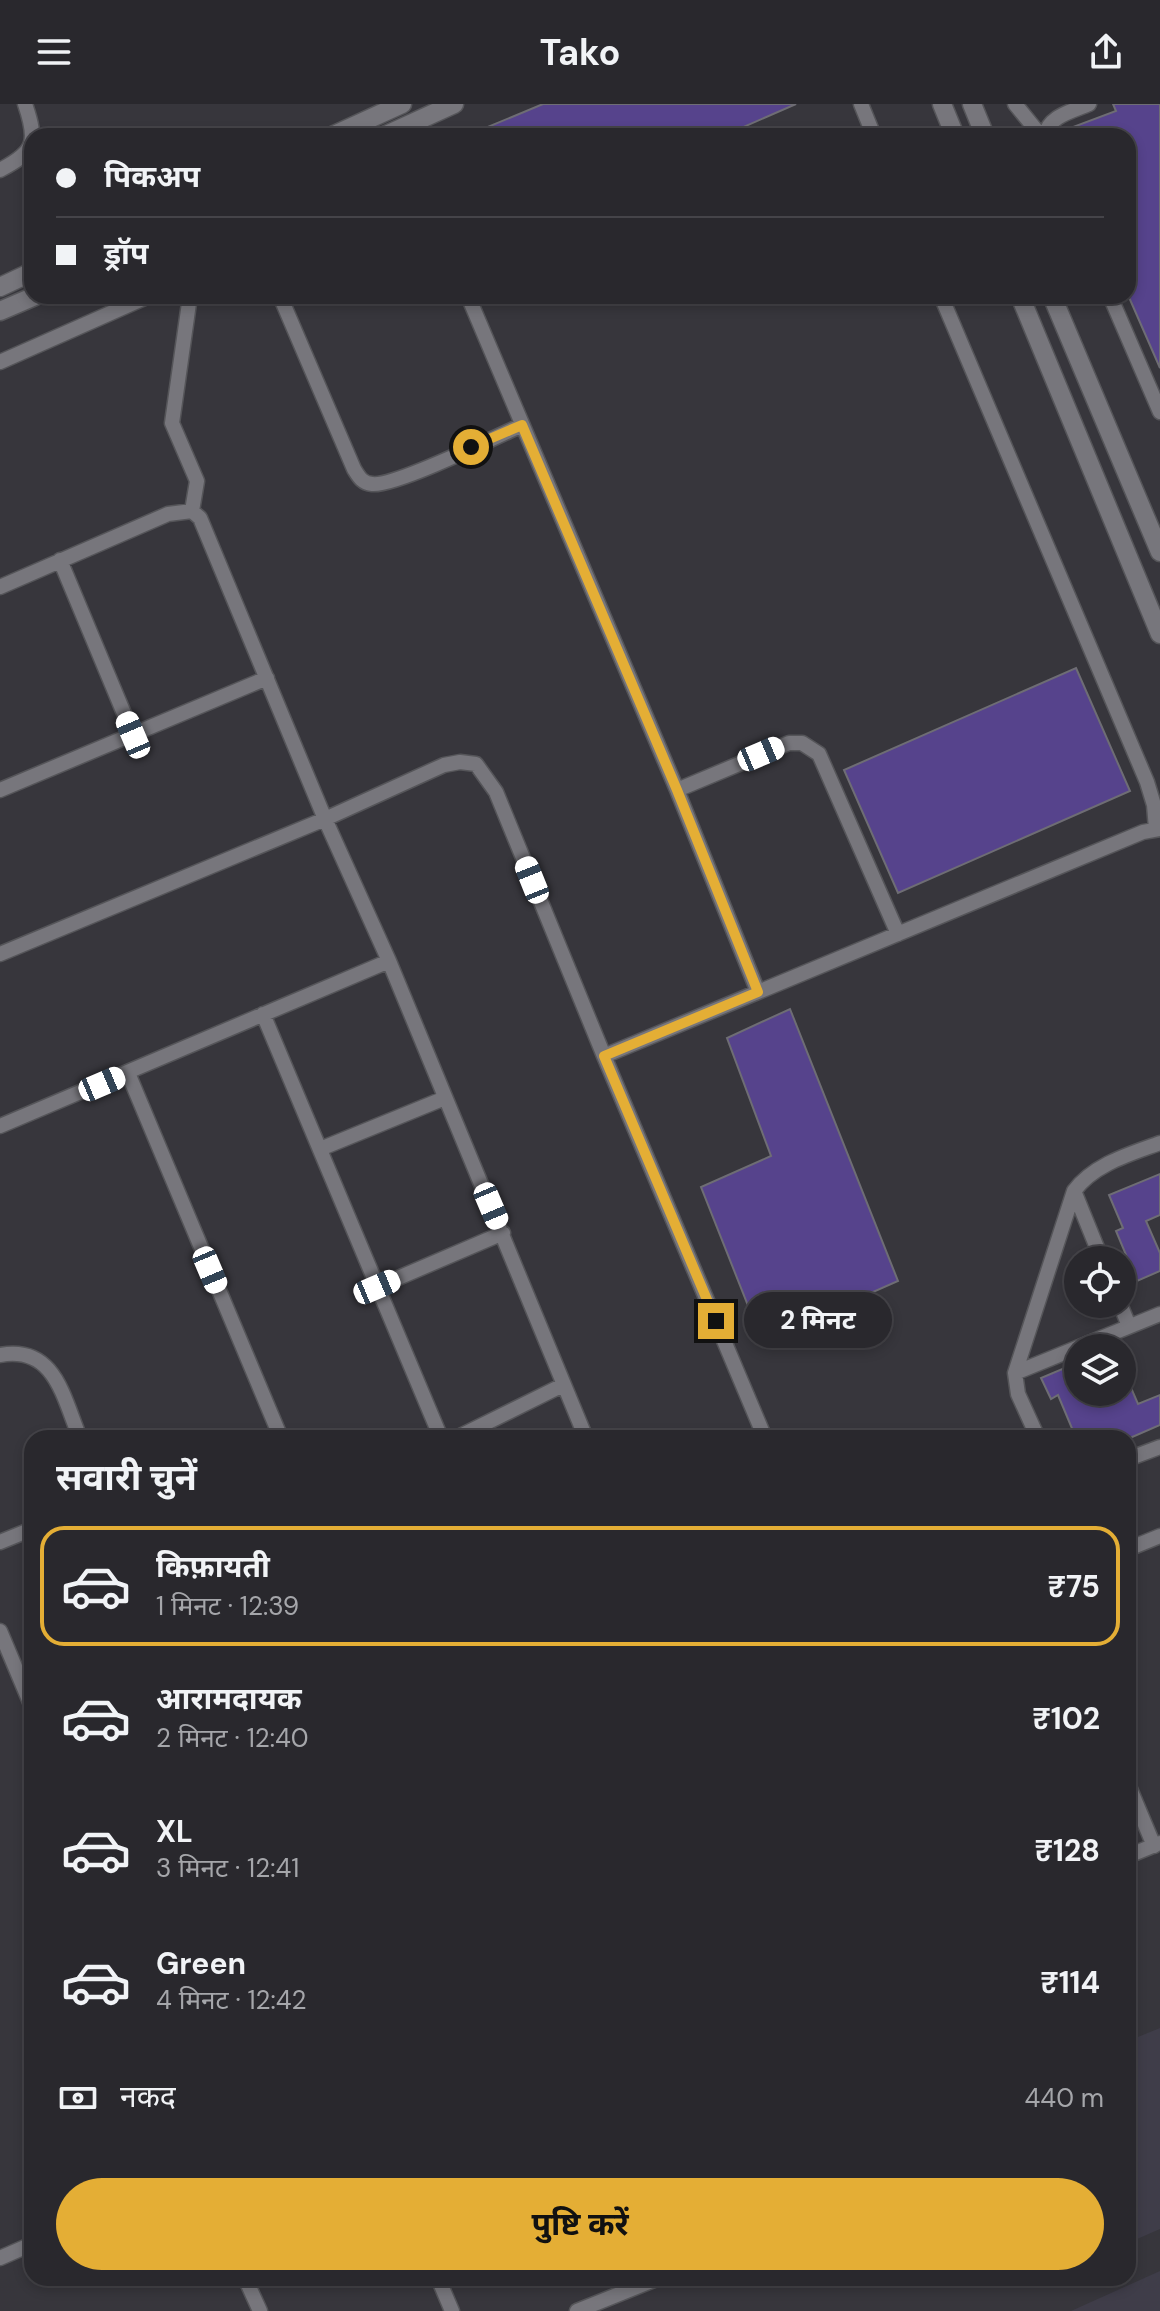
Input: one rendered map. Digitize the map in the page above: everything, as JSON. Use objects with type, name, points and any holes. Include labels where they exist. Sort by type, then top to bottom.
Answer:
[{"type":"street","points":[[25,104],[32,128]]},
{"type":"street","points":[[350,128],[402,104]]},
{"type":"street","points":[[407,128],[454,104]]},
{"type":"street","points":[[861,104],[871,128]]},
{"type":"street","points":[[942,104],[952,128]]},
{"type":"street","points":[[972,104],[982,128]]},
{"type":"street","points":[[1015,104],[1036,128]]},
{"type":"street","points":[[1046,128],[1053,120],[1089,104]]},
{"type":"street","points":[[0,170],[24,156]]},
{"type":"street","points":[[0,287],[24,276]]},
{"type":"street","points":[[0,311],[24,301]]},
{"type":"street","points":[[0,362],[131,304]]},
{"type":"street","points":[[189,304],[172,423],[197,481],[192,511]]},
{"type":"street","points":[[283,304],[361,480],[370,484],[394,481],[522,425]]},
{"type":"street","points":[[471,304],[677,790],[758,992]]},
{"type":"street","points":[[604,1056],[1158,829],[1147,782],[944,304]]},
{"type":"street","points":[[1023,304],[1160,634]]},
{"type":"street","points":[[1055,304],[1160,552]]},
{"type":"street","points":[[1113,304],[1160,412]]},
{"type":"street","points":[[0,587],[168,514],[192,511],[200,518],[325,819],[389,961],[583,1430]]},
{"type":"street","points":[[60,560],[133,735]]},
{"type":"street","points":[[0,790],[267,678]]},
{"type":"street","points":[[677,790],[789,743],[812,747],[819,754],[838,792],[898,934]]},
{"type":"street","points":[[0,954],[325,819],[444,765],[460,762],[476,764],[496,792],[762,1430]]},
{"type":"street","points":[[0,1126],[389,961]]},
{"type":"street","points":[[263,1014],[438,1430]]},
{"type":"street","points":[[128,1073],[278,1430]]},
{"type":"street","points":[[320,1149],[445,1098]]},
{"type":"street","points":[[1034,1430],[1018,1394],[1015,1373],[1074,1191],[1099,1169],[1160,1143]]},
{"type":"street","points":[[1074,1191],[1096,1246]]},
{"type":"street","points":[[377,1287],[503,1233]]},
{"type":"street","points":[[1015,1373],[1160,1314]]},
{"type":"street","points":[[1126,1318],[1129,1326]]},
{"type":"street","points":[[0,1355],[28,1354],[45,1363],[77,1430]]},
{"type":"street","points":[[472,1430],[563,1385]]},
{"type":"street","points":[[1136,1456],[1160,1447]]},
{"type":"street","points":[[0,1542],[24,1532]]},
{"type":"street","points":[[1136,1546],[1160,1536]]},
{"type":"street","points":[[0,1631],[24,1688]]},
{"type":"street","points":[[1136,1801],[1157,1844],[1136,1853]]},
{"type":"street","points":[[0,2258],[24,2248]]},
{"type":"street","points":[[249,2286],[260,2311]]},
{"type":"street","points":[[441,2286],[452,2311]]},
{"type":"street","points":[[577,2311],[630,2286]]},
{"type":"shaded area","points":[[1160,2028],[1160,2229],[1136,2240],[1136,2038]]},
{"type":"shaded area","points":[[1160,2271],[1160,2311],[1071,2311],[1127,2286],[1136,2286],[1136,2282]]},
{"type":"building","points":[[543,104],[796,104],[741,128],[485,128]]},
{"type":"building","points":[[1113,104],[1160,104],[1160,368],[1132,304],[1136,304],[1136,128],[1070,128],[1116,111]]},
{"type":"building","points":[[1076,668],[1130,791],[898,893],[844,770]]},
{"type":"building","points":[[790,1009],[898,1281],[762,1341],[701,1187],[771,1156],[727,1038]]},
{"type":"building","points":[[1160,1174],[1160,1215],[1146,1221],[1160,1253],[1160,1271],[1137,1281],[1136,1246],[1122,1246],[1116,1231],[1123,1228],[1109,1195]]},
{"type":"building","points":[[1064,1368],[1064,1406],[1136,1406],[1136,1399],[1138,1404],[1160,1395],[1160,1425],[1136,1435],[1136,1430],[1073,1430],[1058,1395],[1051,1399],[1041,1378]]},
{"type":"route","points":[[471,447],[522,425],[677,790],[758,992],[604,1056],[716,1321]]}]
